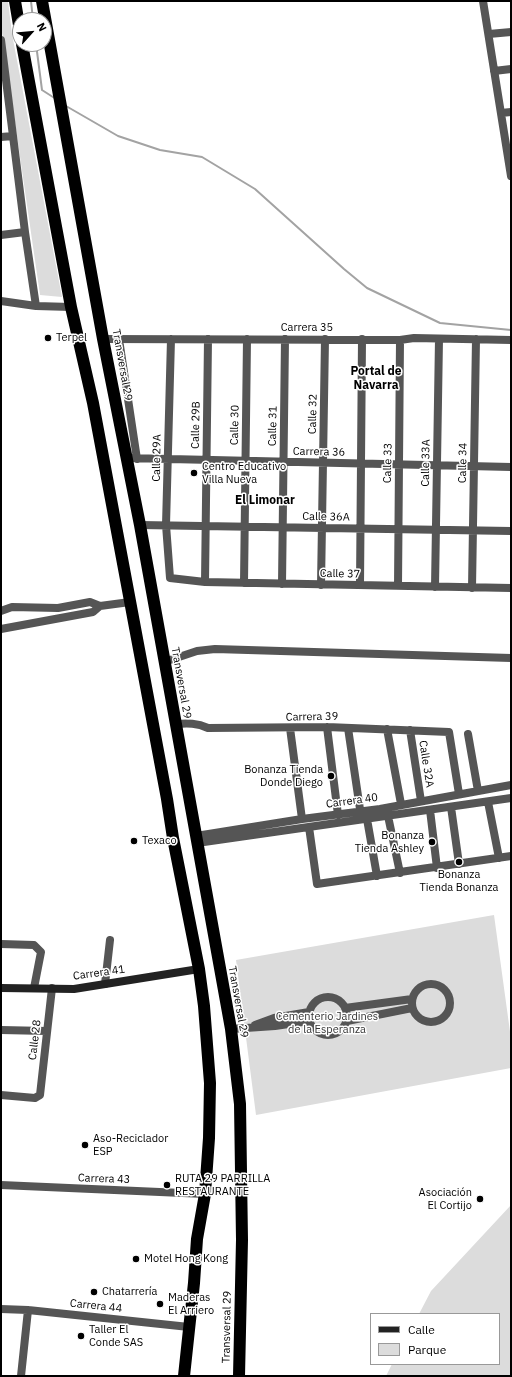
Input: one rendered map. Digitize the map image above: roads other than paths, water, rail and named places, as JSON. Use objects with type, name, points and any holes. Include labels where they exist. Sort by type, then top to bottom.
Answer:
[{"type":"highway","points":[[15,1],[17,12]]},
{"type":"highway","name":"Transversal 29","points":[[42,1],[103,339],[132,458],[140,525],[231,1029],[240,1104],[242,1240],[239,1376]]},
{"type":"highway","points":[[23,52],[71,308],[93,403],[173,838],[199,969],[204,1006],[210,1083],[209,1138],[205,1194],[197,1239],[184,1376]]},
{"type":"street","points":[[483,1],[511,176]]},
{"type":"street","points":[[489,34],[511,32]]},
{"type":"street","points":[[1,41],[25,232],[36,306]]},
{"type":"street","points":[[494,71],[511,69]]},
{"type":"street","points":[[501,113],[511,112]]},
{"type":"street","points":[[1,137],[13,136]]},
{"type":"street","points":[[1,235],[25,232]]},
{"type":"street","points":[[1,301],[36,306],[71,308]]},
{"type":"street","name":"Carrera 35","points":[[103,339],[400,340],[414,338],[511,340]]},
{"type":"street","points":[[119,339],[132,458]]},
{"type":"street","name":"Calle 29A","points":[[170,578],[166,525],[171,339]]},
{"type":"street","name":"Calle 29B","points":[[205,582],[208,339]]},
{"type":"street","name":"Calle 30","points":[[244,583],[247,339]]},
{"type":"street","name":"Calle 31","points":[[282,584],[285,339]]},
{"type":"street","name":"Calle 33A","points":[[435,587],[439,339]]},
{"type":"street","name":"Calle 34","points":[[472,588],[476,339]]},
{"type":"street","name":"Calle 32","points":[[321,585],[325,340]]},
{"type":"street","points":[[360,585],[362,340]]},
{"type":"street","name":"Calle 33","points":[[398,586],[400,340]]},
{"type":"street","name":"Carrera 36","points":[[132,458],[511,467]]},
{"type":"street","name":"Calle 36A","points":[[140,525],[511,530]]},
{"type":"street","name":"Calle 37","points":[[170,578],[205,582],[511,588]]},
{"type":"street","points":[[1,611],[12,607],[58,608],[90,602],[100,606],[130,602]]},
{"type":"street","points":[[1,629],[93,612],[100,606]]},
{"type":"street","points":[[164,662],[196,651],[215,649],[511,658]]},
{"type":"street","name":"Carrera 39","points":[[176,724],[200,724],[208,728],[327,727],[449,732],[459,794]]},
{"type":"street","points":[[327,727],[338,815]]},
{"type":"street","points":[[290,728],[302,819]]},
{"type":"street","points":[[348,728],[363,817],[377,876]]},
{"type":"street","points":[[387,729],[401,804]]},
{"type":"street","name":"Calle 32A","points":[[410,730],[421,801]]},
{"type":"street","points":[[468,734],[478,791]]},
{"type":"street","name":"Carrera 40","points":[[196,840],[309,827],[363,817],[401,804],[511,785]]},
{"type":"street","name":"Carrera 40","points":[[196,840],[302,819],[338,815],[363,817],[388,816],[511,799]]},
{"type":"street","points":[[488,802],[499,858]]},
{"type":"street","points":[[450,807],[459,864]]},
{"type":"street","points":[[430,810],[436,868]]},
{"type":"street","points":[[388,816],[400,873]]},
{"type":"street","points":[[309,827],[318,884],[511,856]]},
{"type":"street","points":[[105,984],[110,940]]},
{"type":"street","points":[[1,944],[34,945],[41,952],[34,988]]},
{"type":"street","name":"Carrera 41","points":[[1,988],[74,989],[199,969]]},
{"type":"street","points":[[433,984],[442,987],[450,998],[450,1007],[446,1016],[434,1023],[420,1020],[412,1008],[412,999],[416,991],[419,987],[424,985],[433,984]]},
{"type":"street","name":"Calle 28","points":[[1,1095],[35,1098],[40,1094],[52,988]]},
{"type":"street","points":[[321,998],[335,998],[343,1004],[345,1008],[348,1017],[345,1026],[339,1033],[326,1036],[317,1032],[309,1021],[309,1012],[314,1003],[321,998]]},
{"type":"street","points":[[345,1008],[412,999]]},
{"type":"street","points":[[365,1005],[367,1018]]},
{"type":"street","points":[[347,1021],[412,1008]]},
{"type":"street","points":[[231,1029],[245,1028],[275,1022],[309,1012]]},
{"type":"street","points":[[275,1022],[309,1021]]},
{"type":"street","points":[[1,1030],[47,1031]]},
{"type":"street","name":"Carrera 43","points":[[1,1185],[205,1194]]},
{"type":"street","name":"Carrera 44","points":[[1,1309],[28,1310],[189,1327]]},
{"type":"street","points":[[22,1376],[28,1310]]},
{"type":"waterway","points":[[31,1],[32,12]]},
{"type":"waterway","points":[[37,52],[42,90],[56,99]]},
{"type":"waterway","points":[[66,106],[118,136],[160,150],[202,157],[255,189],[367,288],[440,323],[511,330]]},
{"type":"place","name":"Terpel","points":[[48,338]]},
{"type":"place","name":"Centro Educativo Villa Nueva","points":[[194,473]]},
{"type":"place","name":"Bonanza Tienda Donde Diego","points":[[331,776]]},
{"type":"place","name":"Texaco","points":[[134,841]]},
{"type":"place","name":"Bonanza Tienda Ashley","points":[[432,842]]},
{"type":"place","name":"Bonanza Tienda Bonanza","points":[[459,862]]},
{"type":"place","name":"Aso-Reciclador ESP","points":[[85,1145]]},
{"type":"place","name":"RUTA 29 PARRILLA RESTAURANTE","points":[[167,1185]]},
{"type":"place","name":"Asociación El Cortijo","points":[[480,1199]]},
{"type":"place","name":"Motel Hong Kong","points":[[136,1259]]},
{"type":"place","name":"Chatarrería","points":[[94,1292]]},
{"type":"place","name":"Maderas El Arriero","points":[[160,1304]]},
{"type":"place","name":"Taller El Conde SAS","points":[[81,1336]]},
{"type":"district","name":"Portal de Navarra","points":[[376,379]]},
{"type":"district","name":"El Limonar","points":[[265,501]]},
{"type":"park label","name":"Cementerio Jardines de la Esperanza","points":[[327,1023]]}]
